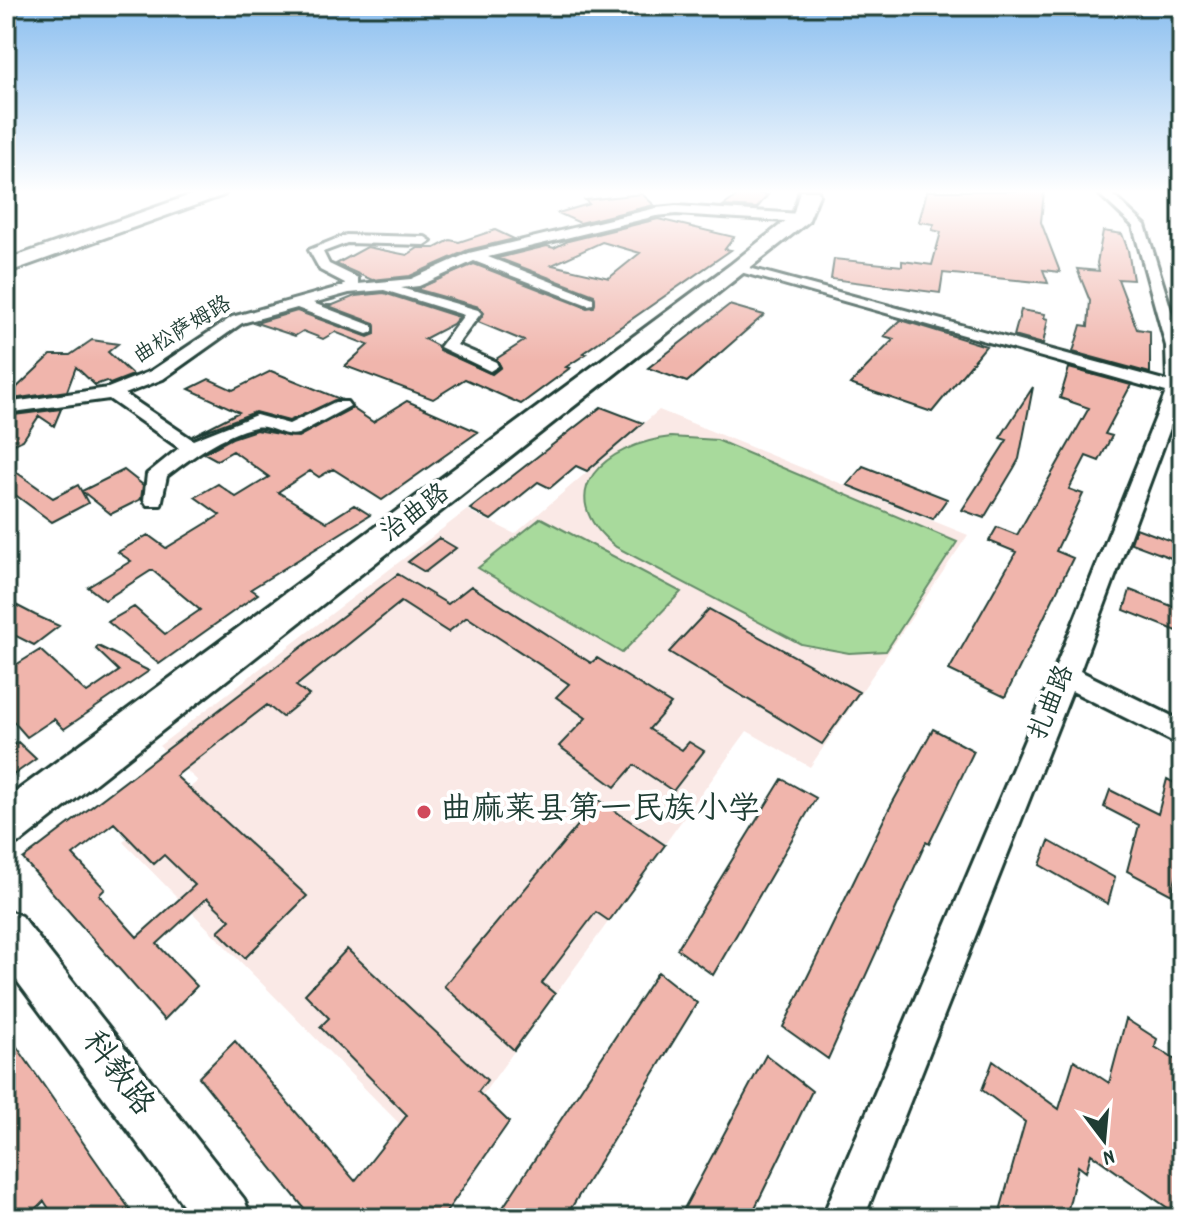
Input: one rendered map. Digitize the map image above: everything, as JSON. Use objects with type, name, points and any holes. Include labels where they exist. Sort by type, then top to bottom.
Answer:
[{"type":"main road","points":[[6,267],[59,248]]},
{"type":"main road","name":"治曲路","points":[[6,826],[737,269],[759,248]]},
{"type":"street","points":[[321,248],[316,250],[317,259],[325,268],[353,281],[348,289]]},
{"type":"street","points":[[395,248],[402,251]]},
{"type":"street","name":"曲松萨姆路","points":[[6,408],[112,393],[157,375],[237,320],[348,289],[414,283],[474,256],[508,248]]},
{"type":"street","name":"扎曲路","points":[[843,1218],[1065,676],[1176,389],[1178,347],[1146,248]]},
{"type":"street","points":[[474,256],[588,301]]},
{"type":"street","points":[[737,269],[1176,389]]},
{"type":"street","points":[[377,285],[473,313],[448,347],[490,366]]},
{"type":"street","points":[[301,304],[367,329]]},
{"type":"street","points":[[112,393],[191,448]]},
{"type":"street","points":[[154,500],[157,474],[191,448],[256,420],[291,430],[341,406]]},
{"type":"street","points":[[1065,676],[1182,734]]},
{"type":"street","name":"科教路","points":[[6,931],[225,1218]]},
{"type":"shaded area","name":"曲麻莱县第一民族小学","points":[[659,410],[968,535],[810,767],[747,731],[435,1160],[123,842],[198,781],[159,746],[467,510],[515,534]]},
{"type":"green space","points":[[671,437],[717,440],[957,542],[886,651],[849,653],[801,644],[616,547],[596,527],[586,508],[586,490],[594,474],[607,460],[626,449]]},
{"type":"green space","points":[[541,518],[681,592],[622,653],[478,568]]},
{"type":"building","points":[[365,248],[407,255],[418,248],[476,248],[410,276],[372,280],[336,264]]},
{"type":"building","points":[[538,248],[589,248],[552,265],[609,278],[640,253],[623,248],[731,250],[583,353],[586,354],[566,367],[570,368],[521,404],[465,379],[433,399],[345,366],[368,345],[335,332],[323,339],[303,331],[295,336],[256,323],[297,311],[368,337],[375,334],[374,323],[326,305],[355,296],[384,293],[459,317],[453,324],[424,339],[438,346],[439,350],[492,374],[501,367],[496,359],[524,341],[478,322],[484,313],[479,307],[416,289],[474,264],[587,308],[594,307],[594,295],[498,258]]},
{"type":"building","points":[[937,248],[1051,248],[1060,272],[1043,270],[1048,283],[943,273],[940,293],[831,279],[834,259],[902,266],[902,261],[932,265]]},
{"type":"building","points":[[1100,248],[1127,248],[1133,280],[1118,279],[1137,329],[1150,331],[1150,373],[1073,352],[1081,325],[1088,326],[1090,301],[1077,269],[1099,271]]},
{"type":"building","points":[[729,305],[764,315],[687,382],[648,368]]},
{"type":"building","points":[[1021,310],[1045,314],[1044,318],[1048,319],[1043,344],[1014,336]]},
{"type":"building","points":[[901,320],[986,346],[932,412],[850,384],[894,339],[884,336]]},
{"type":"building","points":[[92,340],[118,344],[108,352],[133,375],[110,384],[106,381],[95,385],[76,367],[67,391],[6,400],[6,393],[12,392],[51,355],[70,355]]},
{"type":"building","points":[[1069,368],[1131,385],[1105,434],[1112,436],[1099,461],[1086,456],[1069,489],[1083,494],[1056,551],[1073,558],[1005,697],[949,670],[1016,552],[989,541],[997,527],[1017,535],[1089,408],[1060,398]]},
{"type":"building","points":[[271,371],[340,399],[289,421],[255,412],[192,436],[239,412],[189,389],[209,379],[233,390]]},
{"type":"building","points":[[1033,387],[1019,459],[1014,468],[984,518],[962,510],[1007,440],[1000,438]]},
{"type":"building","points":[[407,401],[478,432],[382,500],[333,469],[319,477],[310,471],[278,492],[327,522],[354,505],[370,515],[251,589],[258,594],[159,664],[108,622],[134,607],[165,634],[200,610],[152,570],[105,600],[88,587],[131,561],[118,552],[148,535],[166,548],[220,515],[195,497],[218,484],[236,497],[269,477],[233,451],[217,460],[204,453],[256,430],[298,437],[352,408],[373,422]]},
{"type":"building","points":[[601,407],[643,423],[587,471],[576,466],[550,488],[538,482],[491,520],[470,509]]},
{"type":"building","points":[[61,409],[54,426],[39,416],[23,440],[6,448],[6,416]]},
{"type":"building","points":[[6,465],[53,498],[78,485],[88,503],[52,522],[6,488]]},
{"type":"building","points":[[863,466],[947,499],[933,519],[847,485]]},
{"type":"building","points":[[124,470],[143,485],[141,499],[111,514],[82,491]]},
{"type":"building","points":[[1136,528],[1182,545],[1182,562],[1131,543]]},
{"type":"building","points":[[439,538],[456,548],[425,572],[408,562]]},
{"type":"building","points":[[398,574],[448,604],[471,586],[591,663],[597,658],[671,704],[649,729],[682,750],[689,742],[704,751],[673,791],[634,765],[615,787],[559,746],[586,718],[556,697],[569,684],[467,617],[448,632],[401,602],[296,686],[309,695],[282,717],[267,705],[176,776],[307,896],[245,958],[218,931],[230,920],[207,898],[157,944],[197,986],[164,1020],[23,859]],"holes":[[[114,823],[154,864],[164,855],[195,885],[137,937],[99,895],[105,889],[73,855]]]},
{"type":"building","points":[[1130,590],[1182,610],[1182,633],[1124,610]]},
{"type":"building","points":[[6,600],[59,626],[34,645],[6,631]]},
{"type":"building","points":[[709,609],[859,692],[822,744],[669,652]]},
{"type":"building","points":[[98,646],[149,671],[64,729],[54,719],[27,737],[6,713],[6,671],[40,650],[87,693],[119,671],[96,649]]},
{"type":"building","points":[[933,729],[974,751],[929,844],[926,842],[828,1059],[783,1027],[888,811]]},
{"type":"building","points":[[18,742],[36,759],[6,780],[6,750]]},
{"type":"building","points":[[782,779],[816,798],[713,975],[677,949]]},
{"type":"building","points":[[1167,779],[1182,787],[1182,852],[1172,895],[1127,871],[1139,825],[1104,807],[1110,790],[1158,814]]},
{"type":"building","points":[[599,800],[665,845],[609,921],[596,912],[542,983],[555,994],[514,1050],[444,986]]},
{"type":"building","points":[[1049,841],[1115,878],[1108,904],[1040,865]]},
{"type":"building","points":[[347,949],[487,1080],[478,1092],[509,1122],[442,1218],[312,1218],[199,1077],[235,1041],[355,1181],[407,1115],[320,1027],[329,1018],[305,994]]},
{"type":"building","points":[[658,972],[697,1003],[565,1218],[496,1218]]},
{"type":"building","points":[[1126,1019],[1157,1039],[1155,1047],[1182,1064],[1182,1218],[1091,1154],[1086,1172],[1078,1166],[1066,1218],[998,1218],[1025,1122],[982,1090],[993,1061],[1059,1109],[1074,1060],[1109,1083]]},
{"type":"building","points":[[6,1031],[136,1218],[55,1218],[44,1201],[27,1218],[6,1218]]},
{"type":"building","points":[[766,1055],[812,1091],[750,1218],[679,1218]]},
{"type":"place","name":"曲麻莱县第一民族小学","points":[[424,812]]}]
